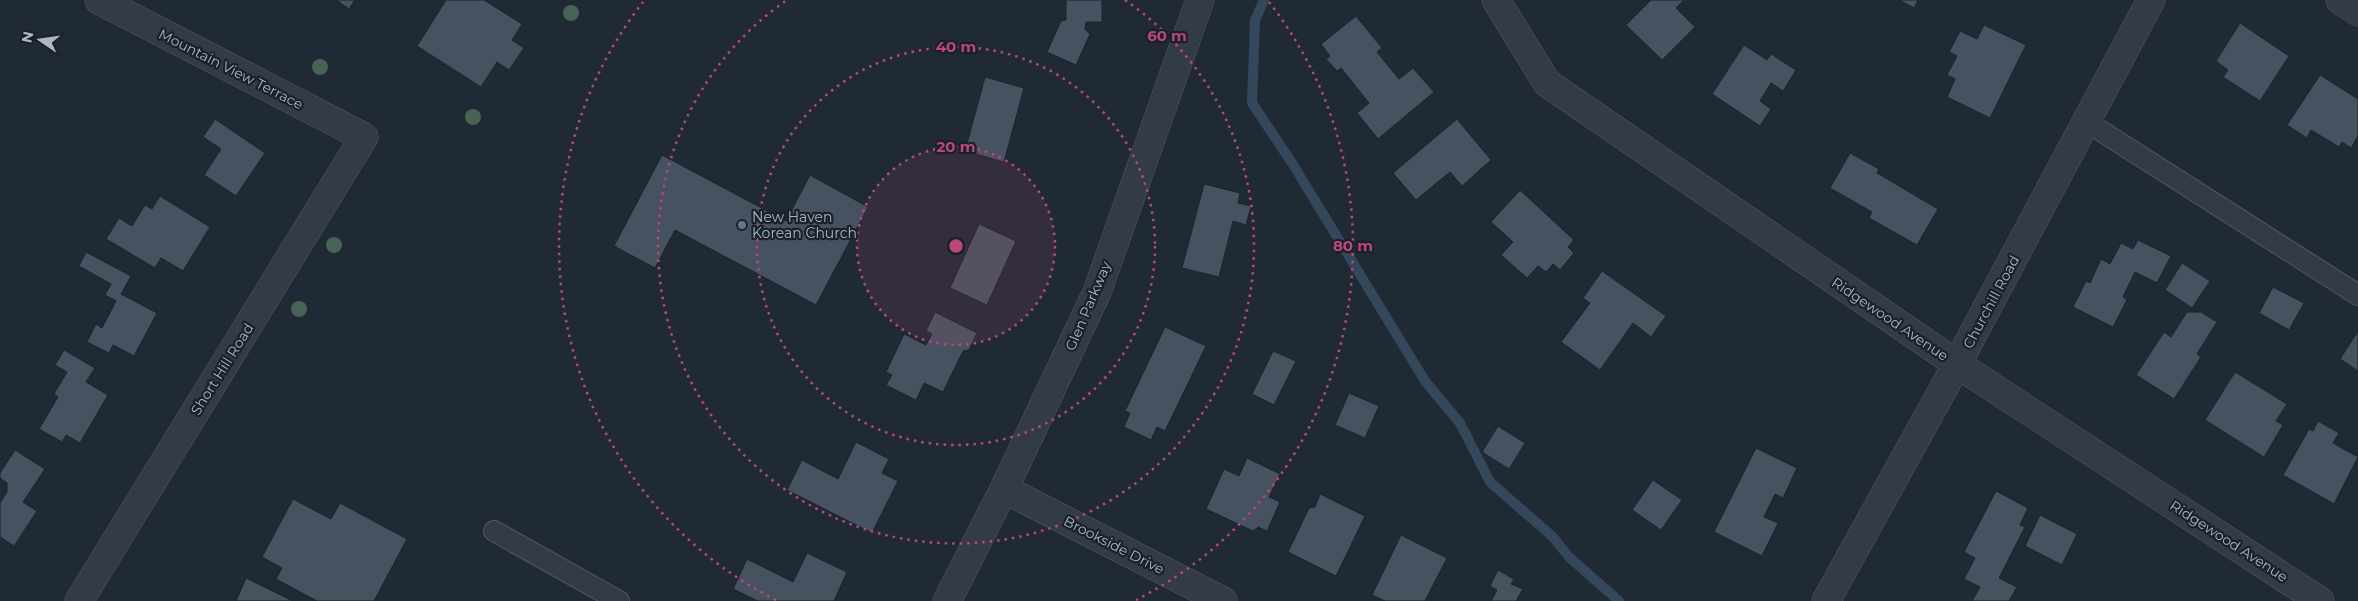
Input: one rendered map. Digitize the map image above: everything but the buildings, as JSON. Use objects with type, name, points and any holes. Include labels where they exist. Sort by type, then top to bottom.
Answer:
[{"type":"street","name":"Mountain View Terrace","points":[[99,0],[364,137]]},
{"type":"street","name":"Glen Parkway","points":[[948,601],[1004,489],[1097,292],[1200,0]]},
{"type":"street","name":"Ridgewood Avenue","points":[[1496,0],[1547,83],[1957,364],[2320,601]]},
{"type":"street","name":"Churchill Road","points":[[1826,601],[1957,364],[2152,0]]},
{"type":"street","points":[[2340,0],[2358,12]]},
{"type":"street","name":"Short Hill Road","points":[[79,601],[364,137]]},
{"type":"street","name":"Brookside Drive","points":[[1004,489],[1223,601]]},
{"type":"lane","points":[[2087,122],[2358,295]]},
{"type":"lane","points":[[494,531],[619,601]]},
{"type":"waterway","points":[[1264,0],[1255,20],[1252,103],[1292,163],[1425,381],[1460,423],[1490,482],[1553,537],[1569,557],[1619,601]]},
{"type":"place","name":"New Haven Korean Church","points":[[742,225]]}]
